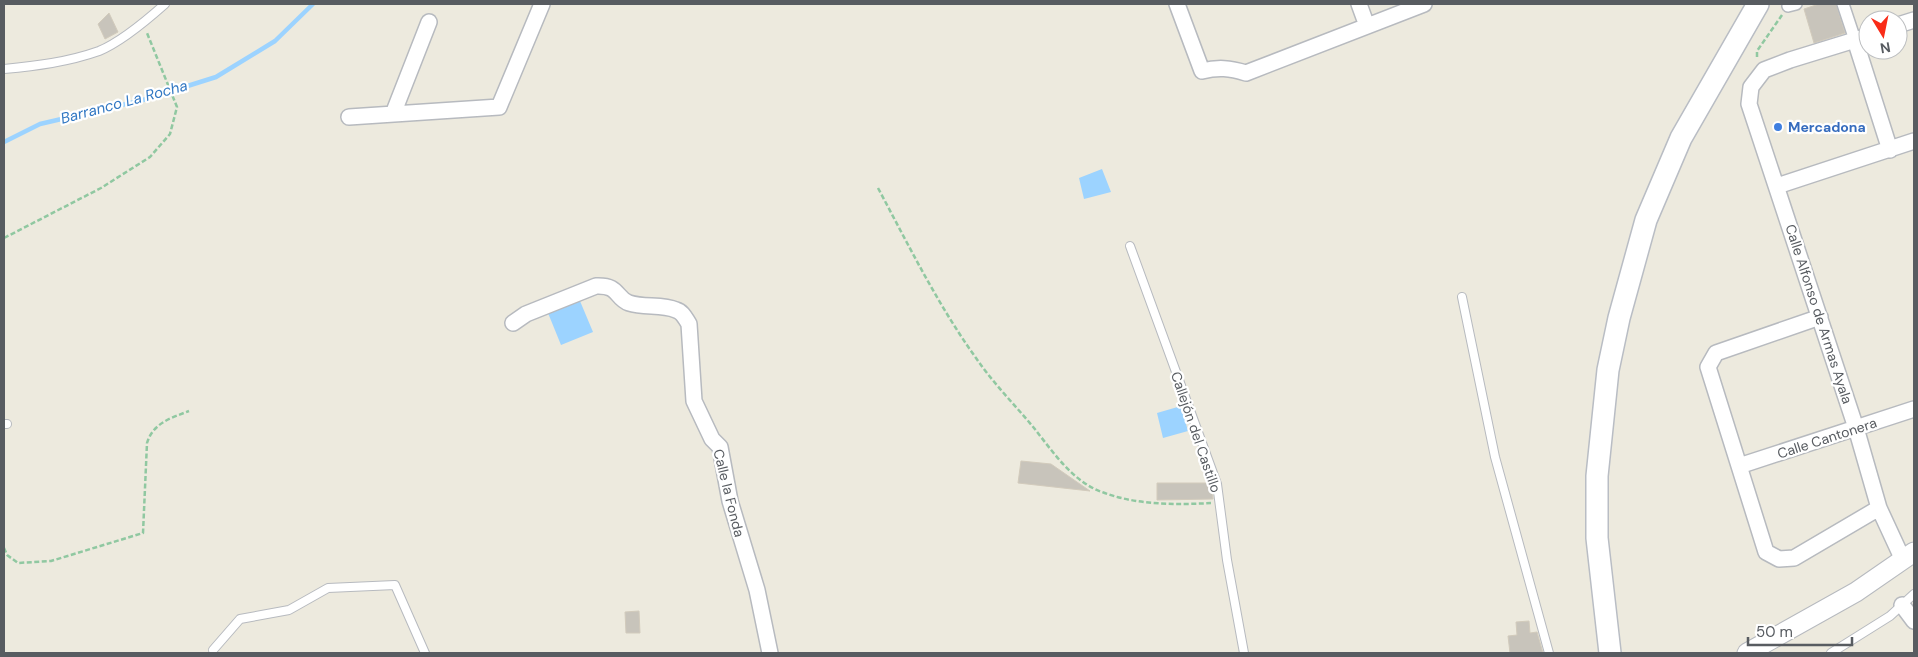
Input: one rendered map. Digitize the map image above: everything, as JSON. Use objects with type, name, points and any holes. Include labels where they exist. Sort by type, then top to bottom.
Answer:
[{"type":"main road","points":[[1610,653],[1597,538],[1597,476],[1608,370],[1618,318],[1646,220],[1681,138],[1758,4]]},
{"type":"street","points":[[349,117],[499,107],[542,4]]},
{"type":"street","points":[[1177,4],[1202,71],[1217,67],[1232,68],[1246,73],[1424,4]]},
{"type":"street","points":[[1359,4],[1367,26]]},
{"type":"street","points":[[1843,4],[1858,31]]},
{"type":"street","points":[[393,114],[429,22]]},
{"type":"street","points":[[1764,70],[1858,39]]},
{"type":"street","points":[[1868,60],[1890,150]]},
{"type":"street","name":"Calle Alfonso de Armas Ayala","points":[[1764,70],[1751,87],[1750,104],[1856,428],[1879,508],[1909,556]]},
{"type":"street","points":[[1777,186],[1914,141]]},
{"type":"street","name":"Calle la Fonda","points":[[512,323],[526,314],[596,286],[606,286],[613,289],[627,302],[676,309],[683,314],[689,324],[694,401],[712,439],[720,447],[730,502],[756,590],[770,653]]},
{"type":"street","points":[[1820,317],[1716,353],[1708,367],[1766,552],[1779,559],[1794,558],[1879,508]]},
{"type":"street","name":"Calle Cantonera","points":[[1739,466],[1914,409]]},
{"type":"street","points":[[1747,653],[1856,592],[1909,556]]},
{"type":"street","points":[[1902,605],[1914,621]]},
{"type":"lane","points":[[4,70],[49,64],[100,50],[143,24],[164,4]]},
{"type":"lane","name":"Callejón del Castillo","points":[[1130,246],[1217,484],[1227,560],[1244,653]]},
{"type":"lane","points":[[1462,297],[1495,458],[1549,653]]},
{"type":"lane","points":[[213,650],[240,619],[289,610],[328,588],[394,584],[425,653]]},
{"type":"lane","points":[[1831,653],[1890,616],[1914,594]]},
{"type":"path","points":[[1764,70],[1758,63],[1757,51],[1792,5]]},
{"type":"path","points":[[4,238],[101,188],[150,157],[170,134],[177,107],[143,24]]},
{"type":"path","points":[[878,188],[933,292],[976,359],[1055,454],[1076,476],[1102,492],[1139,501],[1174,505],[1220,503]]},
{"type":"path","points":[[4,548],[7,556],[18,564],[51,561],[143,533],[149,434],[162,422],[189,411]]},
{"type":"water","points":[[1102,169],[1111,192],[1084,199],[1079,178]]},
{"type":"water","points":[[580,301],[593,332],[561,345],[548,313]]},
{"type":"water","points":[[1181,406],[1188,431],[1163,438],[1157,413]]},
{"type":"building","points":[[1819,4],[1836,4],[1845,33],[1814,43],[1804,9]]},
{"type":"building","points":[[109,13],[118,32],[105,39],[98,24]]},
{"type":"building","points":[[1021,461],[1051,464],[1090,491],[1018,483]]},
{"type":"building","points":[[1157,483],[1211,483],[1213,499],[1157,500]]},
{"type":"building","points":[[639,611],[640,633],[626,633],[625,612]]},
{"type":"building","points":[[1529,621],[1530,633],[1537,632],[1543,653],[1510,653],[1508,636],[1517,635],[1516,622]]},
{"type":"waterway","name":"Barranco La Rocha","points":[[4,142],[40,124],[143,100],[216,77],[275,41],[313,4]]},
{"type":"place","name":"Mercadona","points":[[1778,127]]}]
